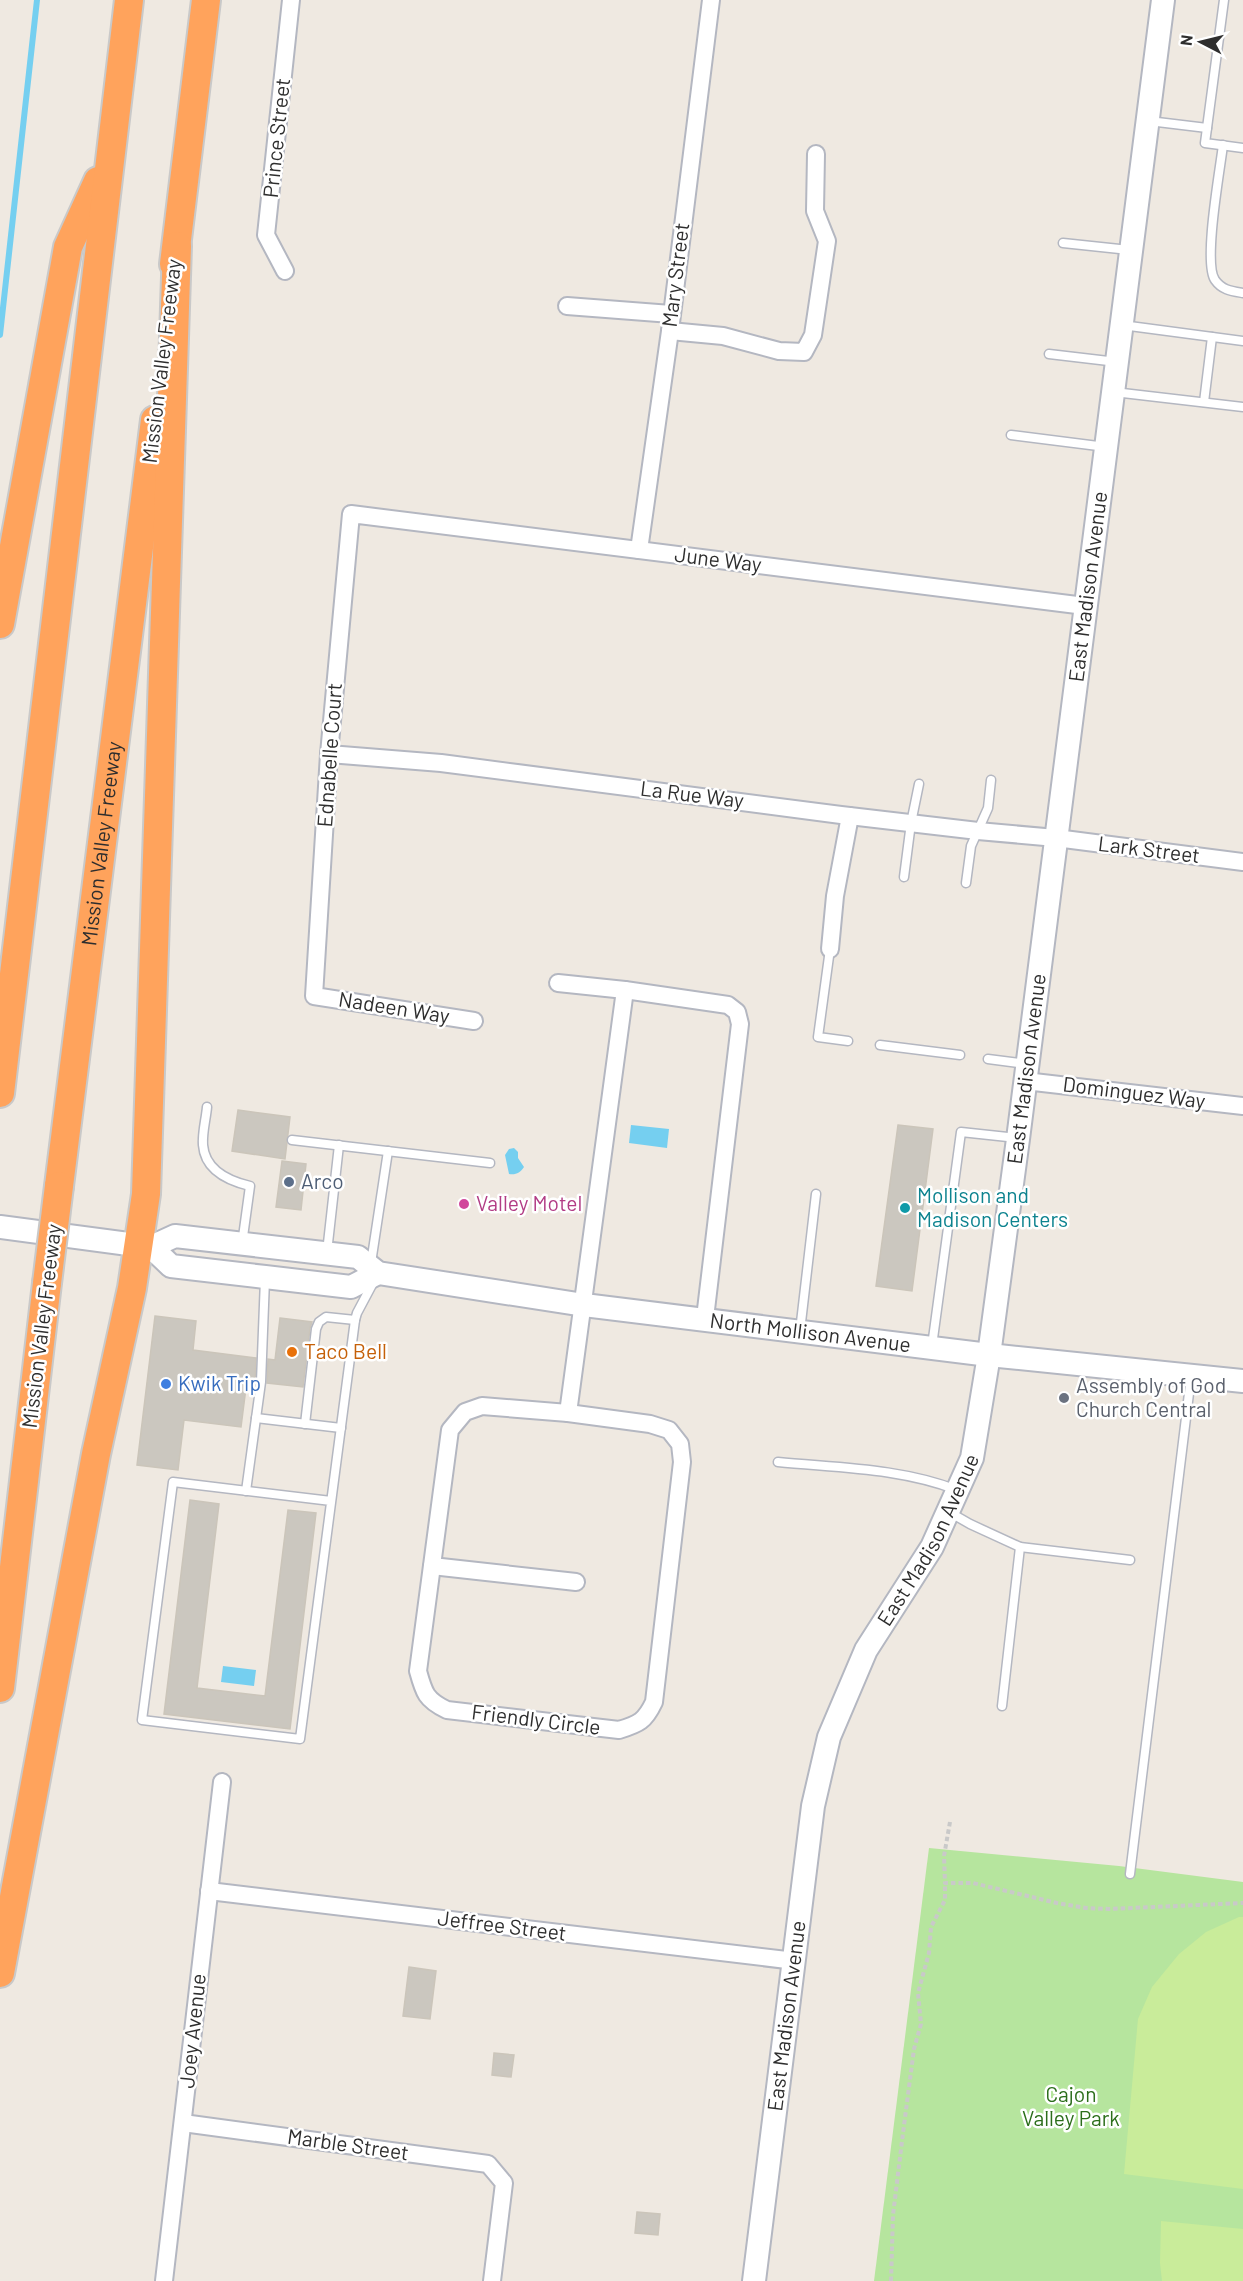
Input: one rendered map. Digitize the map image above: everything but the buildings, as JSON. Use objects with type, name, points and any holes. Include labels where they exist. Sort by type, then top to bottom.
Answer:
[{"type":"highway","points":[[0,1094],[129,0]]},
{"type":"highway","name":"Mission Valley Freeway","points":[[0,1688],[47,1283],[206,0]]},
{"type":"highway","points":[[0,624],[68,248],[110,154]]},
{"type":"highway","points":[[0,1973],[96,1454],[132,1288],[145,1246],[177,246]]},
{"type":"street","name":"Prince Street","points":[[285,271],[266,235],[291,0]]},
{"type":"street","name":"Mary Street","points":[[639,550],[711,0]]},
{"type":"street","name":"East Madison Avenue","points":[[754,2281],[813,1806],[829,1737],[866,1650],[932,1547],[972,1458],[989,1354],[1018,1138],[1163,0]]},
{"type":"street","points":[[567,306],[670,323],[779,351],[804,352],[813,335],[827,241],[815,211],[816,154]]},
{"type":"street","name":"June Way","points":[[351,514],[1085,606]]},
{"type":"street","name":"Ednabelle Court","points":[[314,996],[329,754],[351,514]]},
{"type":"street","name":"La Rue Way","points":[[329,754],[441,763],[850,816],[1056,838]]},
{"type":"street","points":[[830,949],[835,896],[850,816]]},
{"type":"street","name":"Lark Street","points":[[1056,838],[1243,862]]},
{"type":"street","points":[[558,983],[728,1005],[737,1012],[740,1024],[705,1318]]},
{"type":"street","points":[[568,1413],[626,990]]},
{"type":"street","name":"Nadeen Way","points":[[314,996],[474,1021]]},
{"type":"street","name":"Dominguez Way","points":[[1026,1073],[1243,1106]]},
{"type":"street","name":"North Mollison Avenue","points":[[0,1227],[145,1246],[175,1236],[358,1257],[375,1270],[584,1305],[989,1354],[1243,1381]]},
{"type":"street","points":[[145,1246],[171,1266],[351,1287],[375,1270]]},
{"type":"street","points":[[270,1277],[287,1267],[312,1267],[323,1263],[327,1254]]},
{"type":"street","name":"Friendly Circle","points":[[482,1406],[568,1413],[650,1424],[669,1430],[680,1444],[682,1462],[654,1702],[647,1716],[637,1725],[619,1730],[447,1710],[434,1704],[424,1692],[418,1671],[432,1566],[450,1430],[465,1412],[482,1406]]},
{"type":"street","points":[[432,1566],[576,1582]]},
{"type":"street","name":"Joey Avenue","points":[[164,2281],[222,1782]]},
{"type":"street","name":"Jeffree Street","points":[[209,1891],[795,1960]]},
{"type":"street","name":"Marble Street","points":[[183,2123],[488,2164],[504,2183],[492,2281]]},
{"type":"lane","points":[[1224,0],[1205,143],[1243,148]]},
{"type":"lane","points":[[1149,121],[1208,128]]},
{"type":"lane","points":[[1223,145],[1210,254],[1211,262],[1214,278],[1226,291],[1243,293]]},
{"type":"lane","points":[[1063,243],[1132,250]]},
{"type":"lane","points":[[1122,326],[1243,341]]},
{"type":"lane","points":[[1204,402],[1212,337]]},
{"type":"lane","points":[[1049,354],[1118,362]]},
{"type":"lane","points":[[1113,392],[1243,407]]},
{"type":"lane","points":[[1011,435],[1106,447]]},
{"type":"lane","points":[[966,883],[970,846],[988,808],[992,780]]},
{"type":"lane","points":[[904,877],[911,823],[920,784]]},
{"type":"lane","points":[[830,949],[818,1036],[848,1041]]},
{"type":"lane","points":[[880,1045],[960,1056]]},
{"type":"lane","points":[[988,1059],[1026,1073]]},
{"type":"lane","points":[[207,1107],[203,1146],[209,1161],[222,1177],[250,1186],[242,1244]]},
{"type":"lane","points":[[932,1346],[961,1132],[1018,1138]]},
{"type":"lane","points":[[292,1140],[489,1163]]},
{"type":"lane","points":[[327,1254],[339,1145]]},
{"type":"lane","points":[[331,1501],[173,1482],[142,1720],[300,1739],[355,1320],[375,1270],[388,1151]]},
{"type":"lane","points":[[800,1331],[816,1194]]},
{"type":"lane","points":[[246,1491],[261,1382],[270,1277]]},
{"type":"lane","points":[[305,1424],[316,1329],[319,1322],[326,1317],[355,1320]]},
{"type":"lane","points":[[1130,1874],[1191,1374]]},
{"type":"lane","points":[[256,1418],[341,1428]]},
{"type":"lane","points":[[778,1462],[907,1475],[957,1490]]},
{"type":"lane","points":[[948,1511],[1020,1547],[1130,1560]]},
{"type":"lane","points":[[1002,1706],[1020,1547]]},
{"type":"path","points":[[891,2281],[893,2215],[914,2049],[921,2024],[918,1994],[929,1953],[931,1927],[945,1900],[944,1856],[950,1822]]},
{"type":"path","points":[[945,1884],[973,1883],[1086,1908],[1109,1909],[1243,1902]]},
{"type":"green space","name":"Cajon Valley Park","points":[[929,1848],[1119,1866],[1243,1882],[1243,2281],[874,2281]]},
{"type":"green space","points":[[1243,1917],[1243,2189],[1124,2174],[1138,2019],[1152,1987],[1179,1954],[1206,1932]]},
{"type":"green space","points":[[1161,2221],[1243,2229],[1243,2281],[1162,2281]]},
{"type":"water","points":[[631,1125],[669,1129],[667,1148],[629,1143]]},
{"type":"water","points":[[514,1148],[524,1167],[518,1173],[509,1174],[505,1155],[509,1149]]},
{"type":"water","points":[[223,1666],[256,1670],[254,1686],[221,1682]]},
{"type":"waterway","points":[[0,335],[37,0]]},
{"type":"place","name":"Arco","points":[[289,1182]]},
{"type":"place","name":"Valley Motel","points":[[464,1204]]},
{"type":"place","name":"Mollison and Madison Centers","points":[[905,1208]]},
{"type":"place","name":"Taco Bell","points":[[292,1352]]},
{"type":"place","name":"Kwik Trip","points":[[166,1384]]},
{"type":"place","name":"Assembly of God Church Central","points":[[1064,1398]]}]
